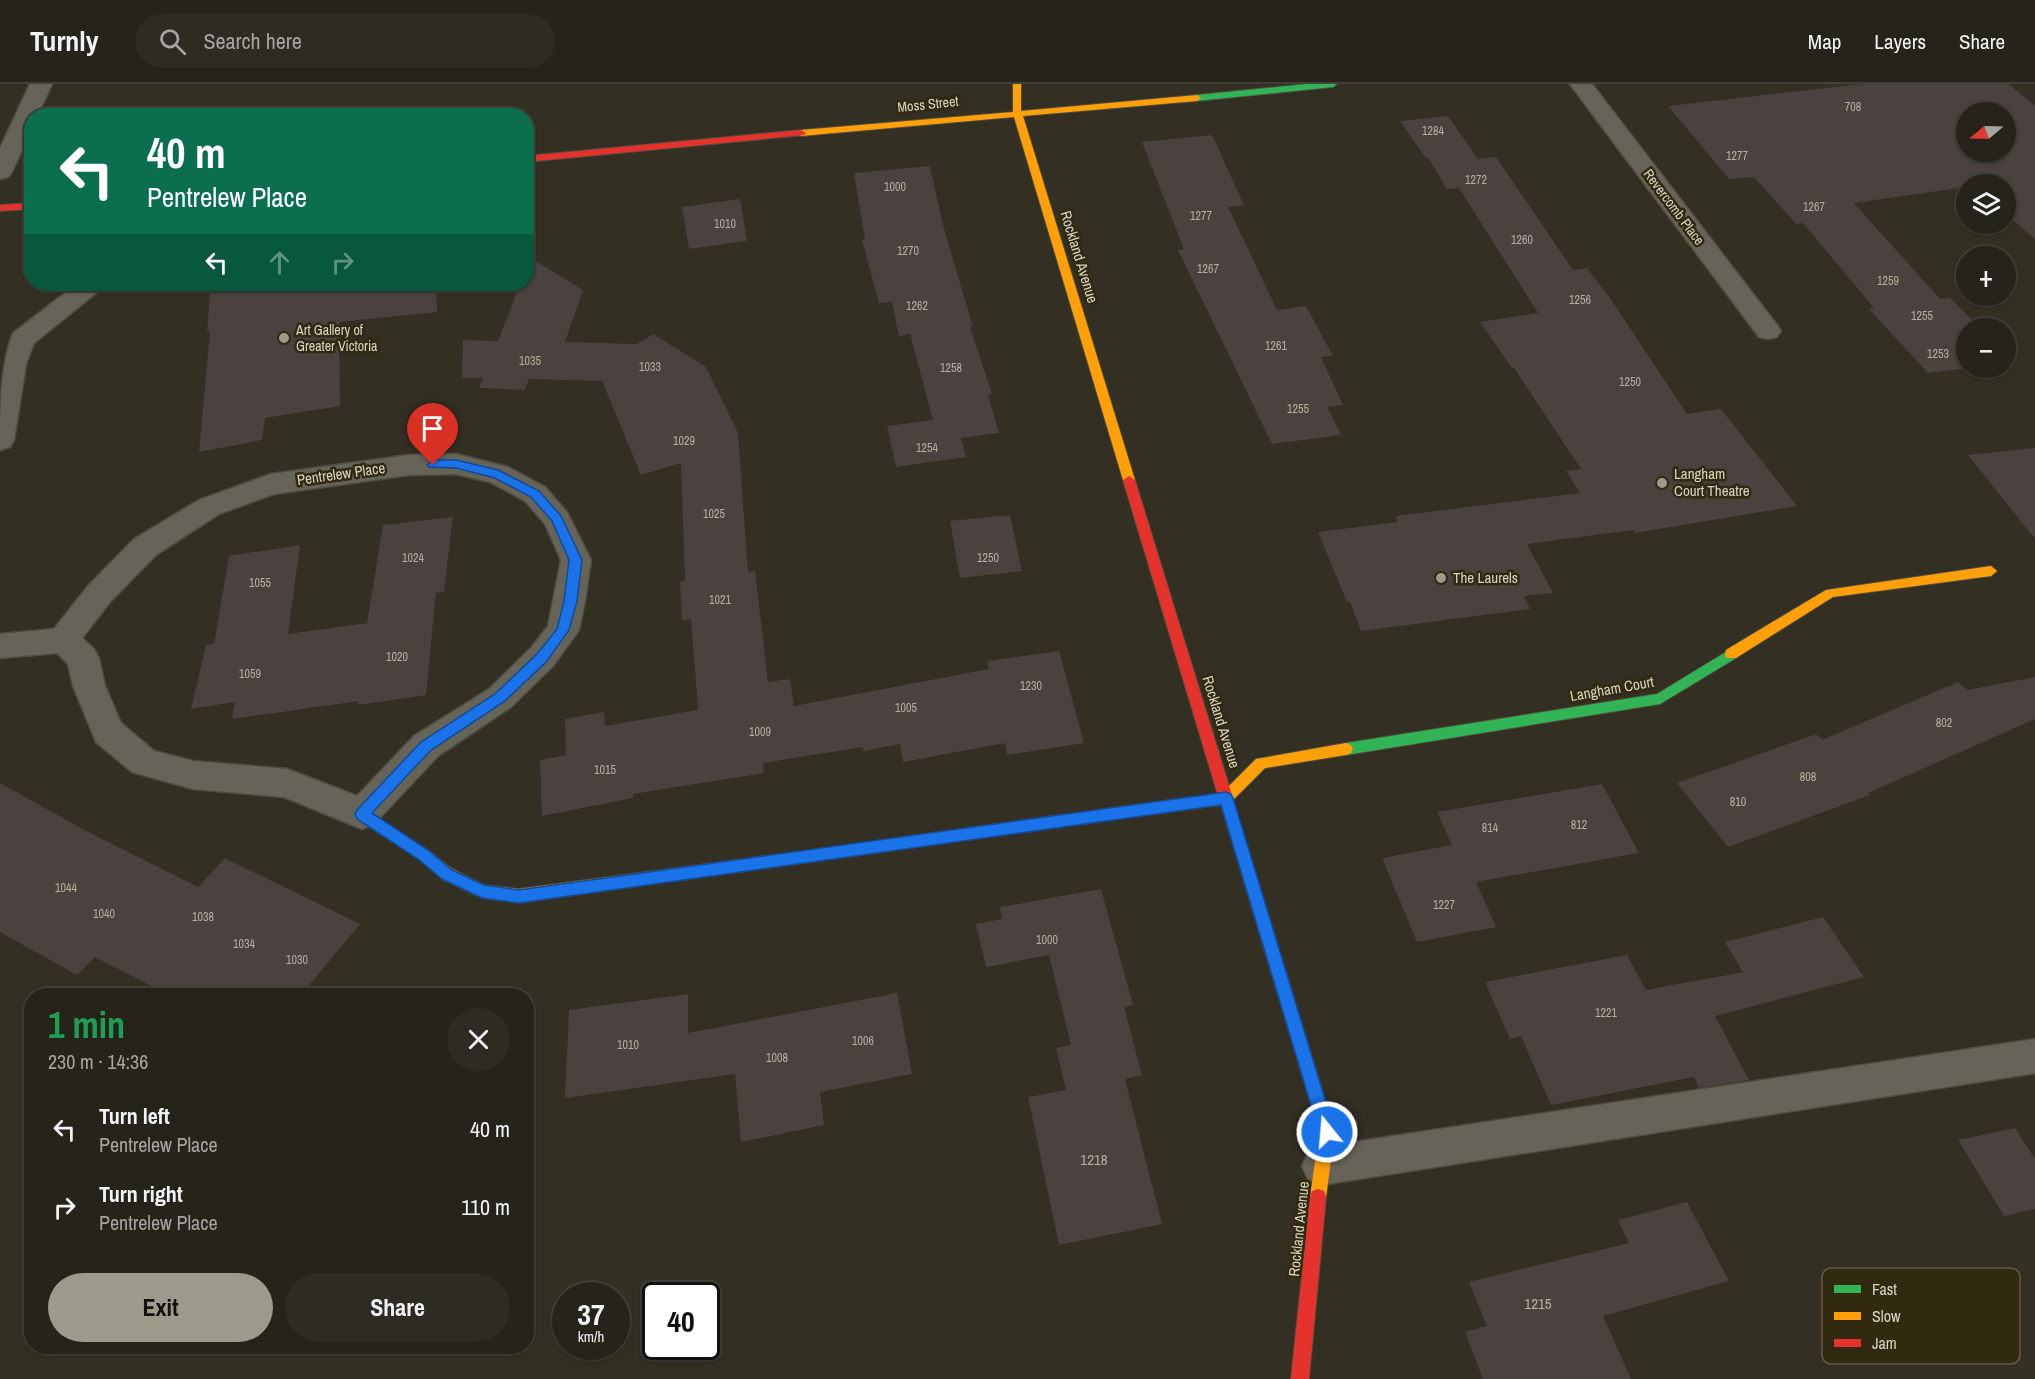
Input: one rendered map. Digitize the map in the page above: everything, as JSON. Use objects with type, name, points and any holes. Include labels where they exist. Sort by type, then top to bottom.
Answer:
[{"type":"street","points":[[30,108],[41,84]]},
{"type":"street","name":"Rockland Avenue","points":[[1017,84],[1017,112],[1327,1132],[1321,1166],[1300,1379]]},
{"type":"street","name":"Moss Street","points":[[534,158],[1017,112],[1052,112],[1333,84]]},
{"type":"street","name":"Revercomb Place","points":[[1581,84],[1768,330]]},
{"type":"street","points":[[0,172],[24,120]]},
{"type":"street","points":[[0,208],[24,206]]},
{"type":"street","points":[[0,440],[13,364],[22,339],[83,291]]},
{"type":"street","name":"Pentrelew Place","points":[[63,640],[99,594],[145,547],[209,507],[271,483],[409,465],[456,464],[498,474],[535,494],[557,519],[576,560],[563,630],[542,657],[500,698],[426,746],[362,814]]},
{"type":"street","name":"Langham Court","points":[[1226,798],[1261,763],[1660,699],[1830,593],[1991,571]]},
{"type":"street","points":[[0,646],[63,640],[83,658],[89,686],[108,732],[144,762],[193,775],[286,783],[362,814],[423,854],[447,874],[482,891],[519,896],[1226,798]]},
{"type":"lane","points":[[1321,1166],[2035,1056]]},
{"type":"building","points":[[1862,84],[2009,84],[2035,106],[2035,239],[2016,223],[2016,174],[1956,174],[1956,188],[1854,203],[1940,299],[1950,298],[1970,318],[1956,318],[1956,370],[1928,373],[1869,309],[1874,308],[1803,223],[1796,224],[1754,177],[1729,179],[1668,106]]},
{"type":"building","points":[[1448,116],[1478,159],[1496,157],[1573,270],[1587,268],[1610,298],[1687,414],[1721,409],[1797,506],[1635,533],[1633,530],[1527,544],[1553,593],[1524,596],[1530,609],[1361,631],[1318,532],[1398,522],[1396,516],[1580,493],[1566,471],[1581,469],[1514,368],[1480,322],[1538,313],[1459,188],[1447,189],[1428,157],[1425,157],[1400,121]]},
{"type":"building","points":[[1212,135],[1244,205],[1228,207],[1277,310],[1306,306],[1333,356],[1321,357],[1343,405],[1327,407],[1341,435],[1272,444],[1178,250],[1184,249],[1142,142]]},
{"type":"building","points":[[930,166],[943,225],[973,327],[970,327],[992,394],[988,395],[999,433],[961,438],[966,457],[896,467],[887,426],[933,420],[910,334],[899,336],[892,302],[879,303],[862,240],[865,239],[854,173]]},
{"type":"building","points":[[740,199],[747,241],[689,249],[682,207]]},
{"type":"building","points":[[534,260],[583,290],[565,342],[637,344],[653,334],[706,367],[738,433],[748,572],[755,571],[768,682],[790,679],[794,706],[989,669],[987,661],[1059,651],[1084,743],[1007,755],[1005,743],[903,762],[900,744],[863,751],[863,747],[763,763],[764,773],[633,794],[633,798],[542,816],[540,760],[566,755],[565,719],[604,712],[605,726],[698,710],[691,619],[682,620],[680,582],[685,581],[681,463],[641,475],[602,381],[529,379],[525,390],[479,388],[483,378],[462,378],[463,340],[498,341],[517,291],[534,291]]},
{"type":"building","name":"Art Gallery of Greater Victoria","points":[[436,291],[437,312],[339,322],[340,406],[265,418],[262,440],[199,452],[210,331],[207,332],[210,292]]},
{"type":"building","points":[[2035,448],[2035,539],[1968,455]]},
{"type":"building","points":[[1010,515],[1022,571],[960,578],[950,521]]},
{"type":"building","points":[[453,517],[444,592],[436,593],[426,695],[358,705],[359,701],[232,719],[235,702],[191,709],[206,645],[214,644],[229,556],[300,545],[288,634],[367,623],[383,525]]},
{"type":"building","points":[[2035,677],[2035,719],[1868,793],[1870,795],[1728,847],[1677,783],[1816,734],[1822,740],[1958,682],[1967,690]]},
{"type":"building","points":[[0,783],[90,833],[198,887],[225,858],[360,924],[307,988],[155,988],[95,957],[77,975],[0,932]]},
{"type":"building","points":[[1602,784],[1639,853],[1476,882],[1496,927],[1417,942],[1382,858],[1452,845],[1437,812]]},
{"type":"building","points":[[1101,889],[1133,1005],[1124,1007],[1142,1075],[1125,1079],[1162,1224],[1059,1245],[1028,1097],[1066,1090],[1056,1048],[1071,1045],[1049,955],[986,967],[976,924],[1002,919],[1000,907]]},
{"type":"building","points":[[1823,917],[1864,977],[1715,1016],[1749,1080],[1699,1088],[1694,1077],[1551,1105],[1521,1036],[1510,1039],[1485,982],[1627,955],[1646,990],[1743,972],[1725,942]]},
{"type":"building","points":[[897,993],[912,1074],[820,1092],[824,1125],[741,1142],[735,1074],[565,1098],[569,1010],[688,994],[688,1033]]},
{"type":"building","points":[[2015,1128],[2035,1159],[2035,1209],[2004,1216],[1958,1140]]},
{"type":"building","points":[[1687,1202],[1729,1281],[1603,1316],[1631,1379],[1483,1379],[1465,1332],[1487,1326],[1469,1282],[1629,1243],[1618,1220]]},
{"type":"traffic: fast","points":[[1197,98],[1333,84]]},
{"type":"traffic: fast","points":[[1346,749],[1660,699],[1731,654]]},
{"type":"traffic: fast","points":[[811,856],[1118,813]]},
{"type":"traffic: slow","points":[[1017,84],[1017,112],[1129,480]]},
{"type":"traffic: slow","points":[[801,133],[1197,98]]},
{"type":"traffic: slow","points":[[1731,654],[1830,593],[1991,571]]},
{"type":"traffic: slow","points":[[1118,813],[1226,798],[1261,763],[1346,749]]},
{"type":"traffic: slow","points":[[1227,802],[1327,1132],[1318,1197]]},
{"type":"traffic: slow","points":[[362,814],[423,854],[447,874],[482,891],[519,896],[811,856]]},
{"type":"traffic: jam","points":[[534,158],[801,133]]},
{"type":"traffic: jam","points":[[0,208],[24,206]]},
{"type":"traffic: jam","points":[[1129,480],[1227,802]]},
{"type":"traffic: jam","points":[[1300,1379],[1318,1197]]},
{"type":"place","name":"Art Gallery of Greater Victoria","points":[[284,338]]},
{"type":"place","name":"Langham Court Theatre","points":[[1662,483]]},
{"type":"place","name":"The Laurels","points":[[1441,578]]},
{"type":"route","points":[[433,465],[456,464],[498,474],[535,494],[557,519],[576,560],[570,601],[563,630],[542,657],[500,698],[426,746],[362,814],[423,854],[447,874],[482,891],[519,896],[1226,798],[1327,1132]]}]
